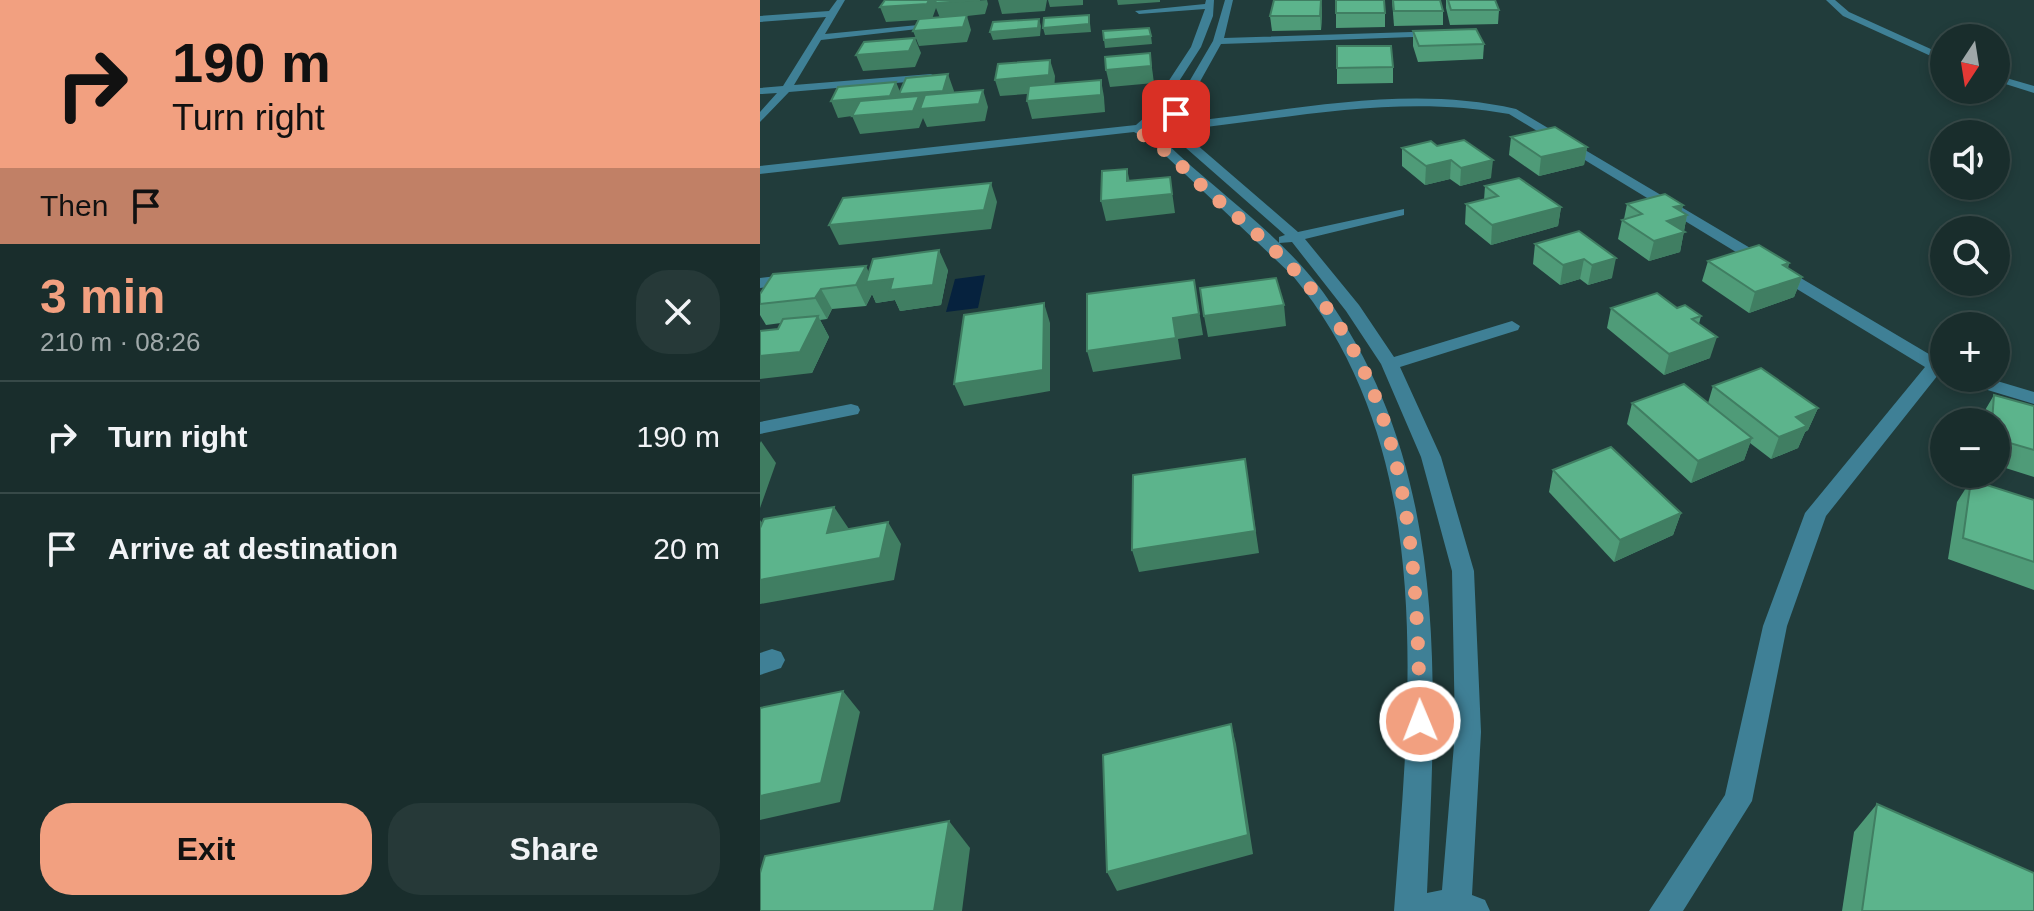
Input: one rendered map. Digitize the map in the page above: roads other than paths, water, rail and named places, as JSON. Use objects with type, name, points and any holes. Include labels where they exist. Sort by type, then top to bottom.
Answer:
[{"type":"street","points":[[760,119],[786,89],[820,37],[829,14],[841,0]]},
{"type":"street","points":[[760,170],[1147,128],[1176,114],[1218,41],[1229,0]]},
{"type":"street","points":[[1830,0],[1846,14],[1930,53]]},
{"type":"street","points":[[1139,11],[1210,3],[1194,50],[1147,128]]},
{"type":"street","points":[[760,19],[829,14]]},
{"type":"street","points":[[820,37],[950,25]]},
{"type":"street","points":[[1218,41],[1456,32]]},
{"type":"street","points":[[760,91],[947,76]]},
{"type":"street","points":[[2010,82],[2034,90]]},
{"type":"street","points":[[1181,137],[1195,131],[1201,124],[1437,99],[1479,103],[1512,111],[1930,365]]},
{"type":"street","points":[[1176,114],[1194,117],[1201,124]]},
{"type":"street","points":[[1147,128],[1181,137],[1296,238],[1353,308],[1390,364],[1431,457],[1463,571],[1468,732],[1465,908],[1431,906],[1418,911]]},
{"type":"street","points":[[1147,128],[1211,194],[1268,243],[1315,293],[1359,360],[1398,468],[1417,582],[1420,721],[1410,911]]},
{"type":"street","points":[[1268,243],[1399,212]]},
{"type":"street","points":[[760,283],[803,278]]},
{"type":"street","points":[[1390,364],[1512,326]]},
{"type":"street","points":[[1665,911],[1738,801],[1775,626],[1816,513],[1930,380]]},
{"type":"street","points":[[2010,391],[2034,398]]},
{"type":"street","points":[[760,428],[851,410]]},
{"type":"water","points":[[985,275],[978,308],[946,312],[955,279]]}]
